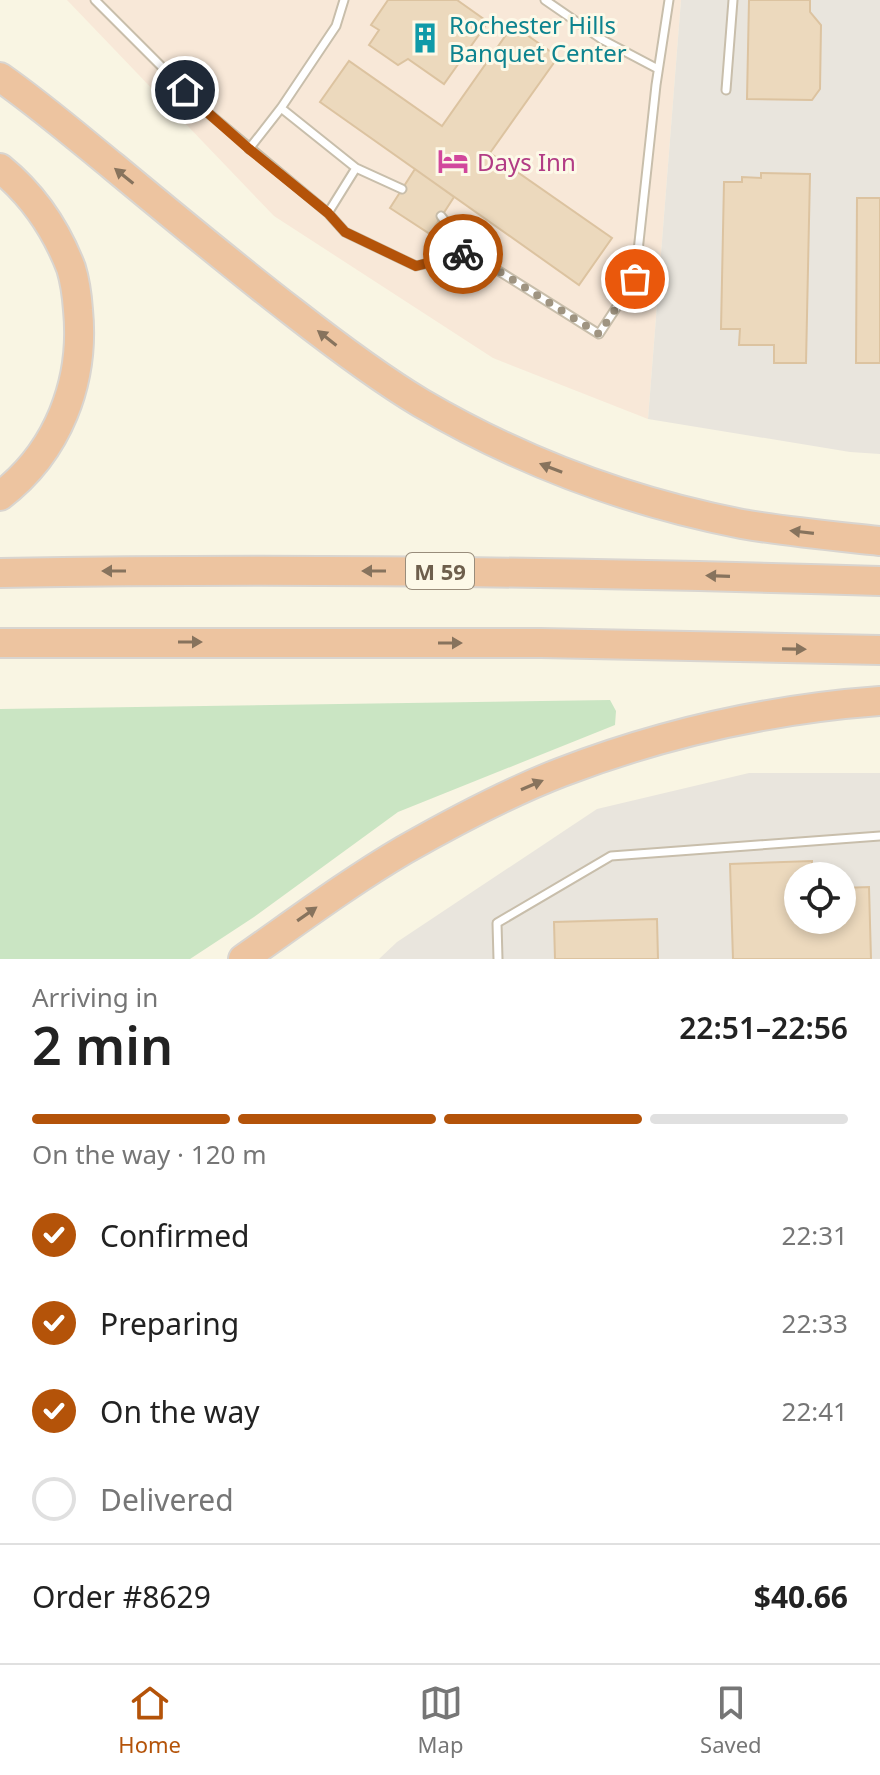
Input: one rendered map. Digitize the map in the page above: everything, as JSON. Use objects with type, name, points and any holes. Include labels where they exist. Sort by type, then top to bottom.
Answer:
[{"type":"highway","points":[[0,77],[347,354],[460,425],[538,463],[659,505],[743,524],[880,541]]},
{"type":"highway","points":[[0,168],[17,182],[49,223],[71,269],[77,293],[80,348],[69,398],[55,431],[24,474],[0,496]]},
{"type":"highway","name":"M 59","points":[[0,573],[403,570],[880,581]]},
{"type":"highway","points":[[0,643],[541,643],[880,650]]},
{"type":"highway","points":[[243,959],[402,852],[478,810],[561,772],[706,727],[816,708],[880,701]]},
{"type":"lane","points":[[95,0],[207,112],[328,213],[345,232],[416,266],[470,253]]},
{"type":"lane","points":[[249,149],[281,108],[336,26],[344,0]]},
{"type":"lane","points":[[545,0],[603,40],[658,69]]},
{"type":"lane","points":[[441,216],[470,253],[599,334],[635,279],[658,69],[669,0]]},
{"type":"lane","points":[[726,90],[733,0]]},
{"type":"lane","points":[[281,108],[356,168],[402,189]]},
{"type":"lane","points":[[328,213],[356,168]]},
{"type":"lane","points":[[498,959],[497,923],[611,856],[880,836]]},
{"type":"shaded area","points":[[67,0],[681,0],[648,419],[493,358],[274,216]]},
{"type":"shaded area","points":[[681,0],[880,0],[880,454],[850,452],[648,419]]},
{"type":"shaded area","points":[[749,773],[880,773],[880,959],[379,959],[397,942],[597,809]]},
{"type":"green space","points":[[610,700],[616,711],[615,725],[398,812],[254,917],[190,959],[0,959],[0,709]]},
{"type":"building","name":"Rochester Hills Banquet Center","points":[[388,0],[457,0],[488,22],[444,84],[408,59],[398,65],[369,45],[379,30],[371,25]]},
{"type":"building","points":[[749,0],[810,0],[810,12],[821,25],[820,89],[812,100],[747,99]]},
{"type":"building","name":"Days Inn","points":[[513,25],[558,57],[490,153],[612,238],[579,285],[320,102],[349,61],[442,126]]},
{"type":"building","points":[[415,169],[454,197],[430,234],[390,208]]},
{"type":"building","points":[[761,173],[810,174],[806,363],[774,363],[774,345],[739,345],[740,329],[721,329],[724,182],[742,182],[742,177],[761,178]]},
{"type":"building","points":[[857,198],[880,198],[880,363],[856,363]]},
{"type":"building","points":[[784,862],[784,934],[856,934],[856,887],[869,887],[871,959],[733,959],[730,864]]},
{"type":"building","points":[[657,919],[658,959],[555,959],[554,922]]},
{"type":"way so far","points":[[463,254],[470,253],[599,334],[635,279]]},
{"type":"place","name":"Rochester Hills Banquet Center","points":[[425,38]]},
{"type":"place","name":"Days Inn","points":[[453,161]]},
{"type":"route","points":[[185,90],[249,149],[328,213],[345,232],[416,266],[463,254]]}]
